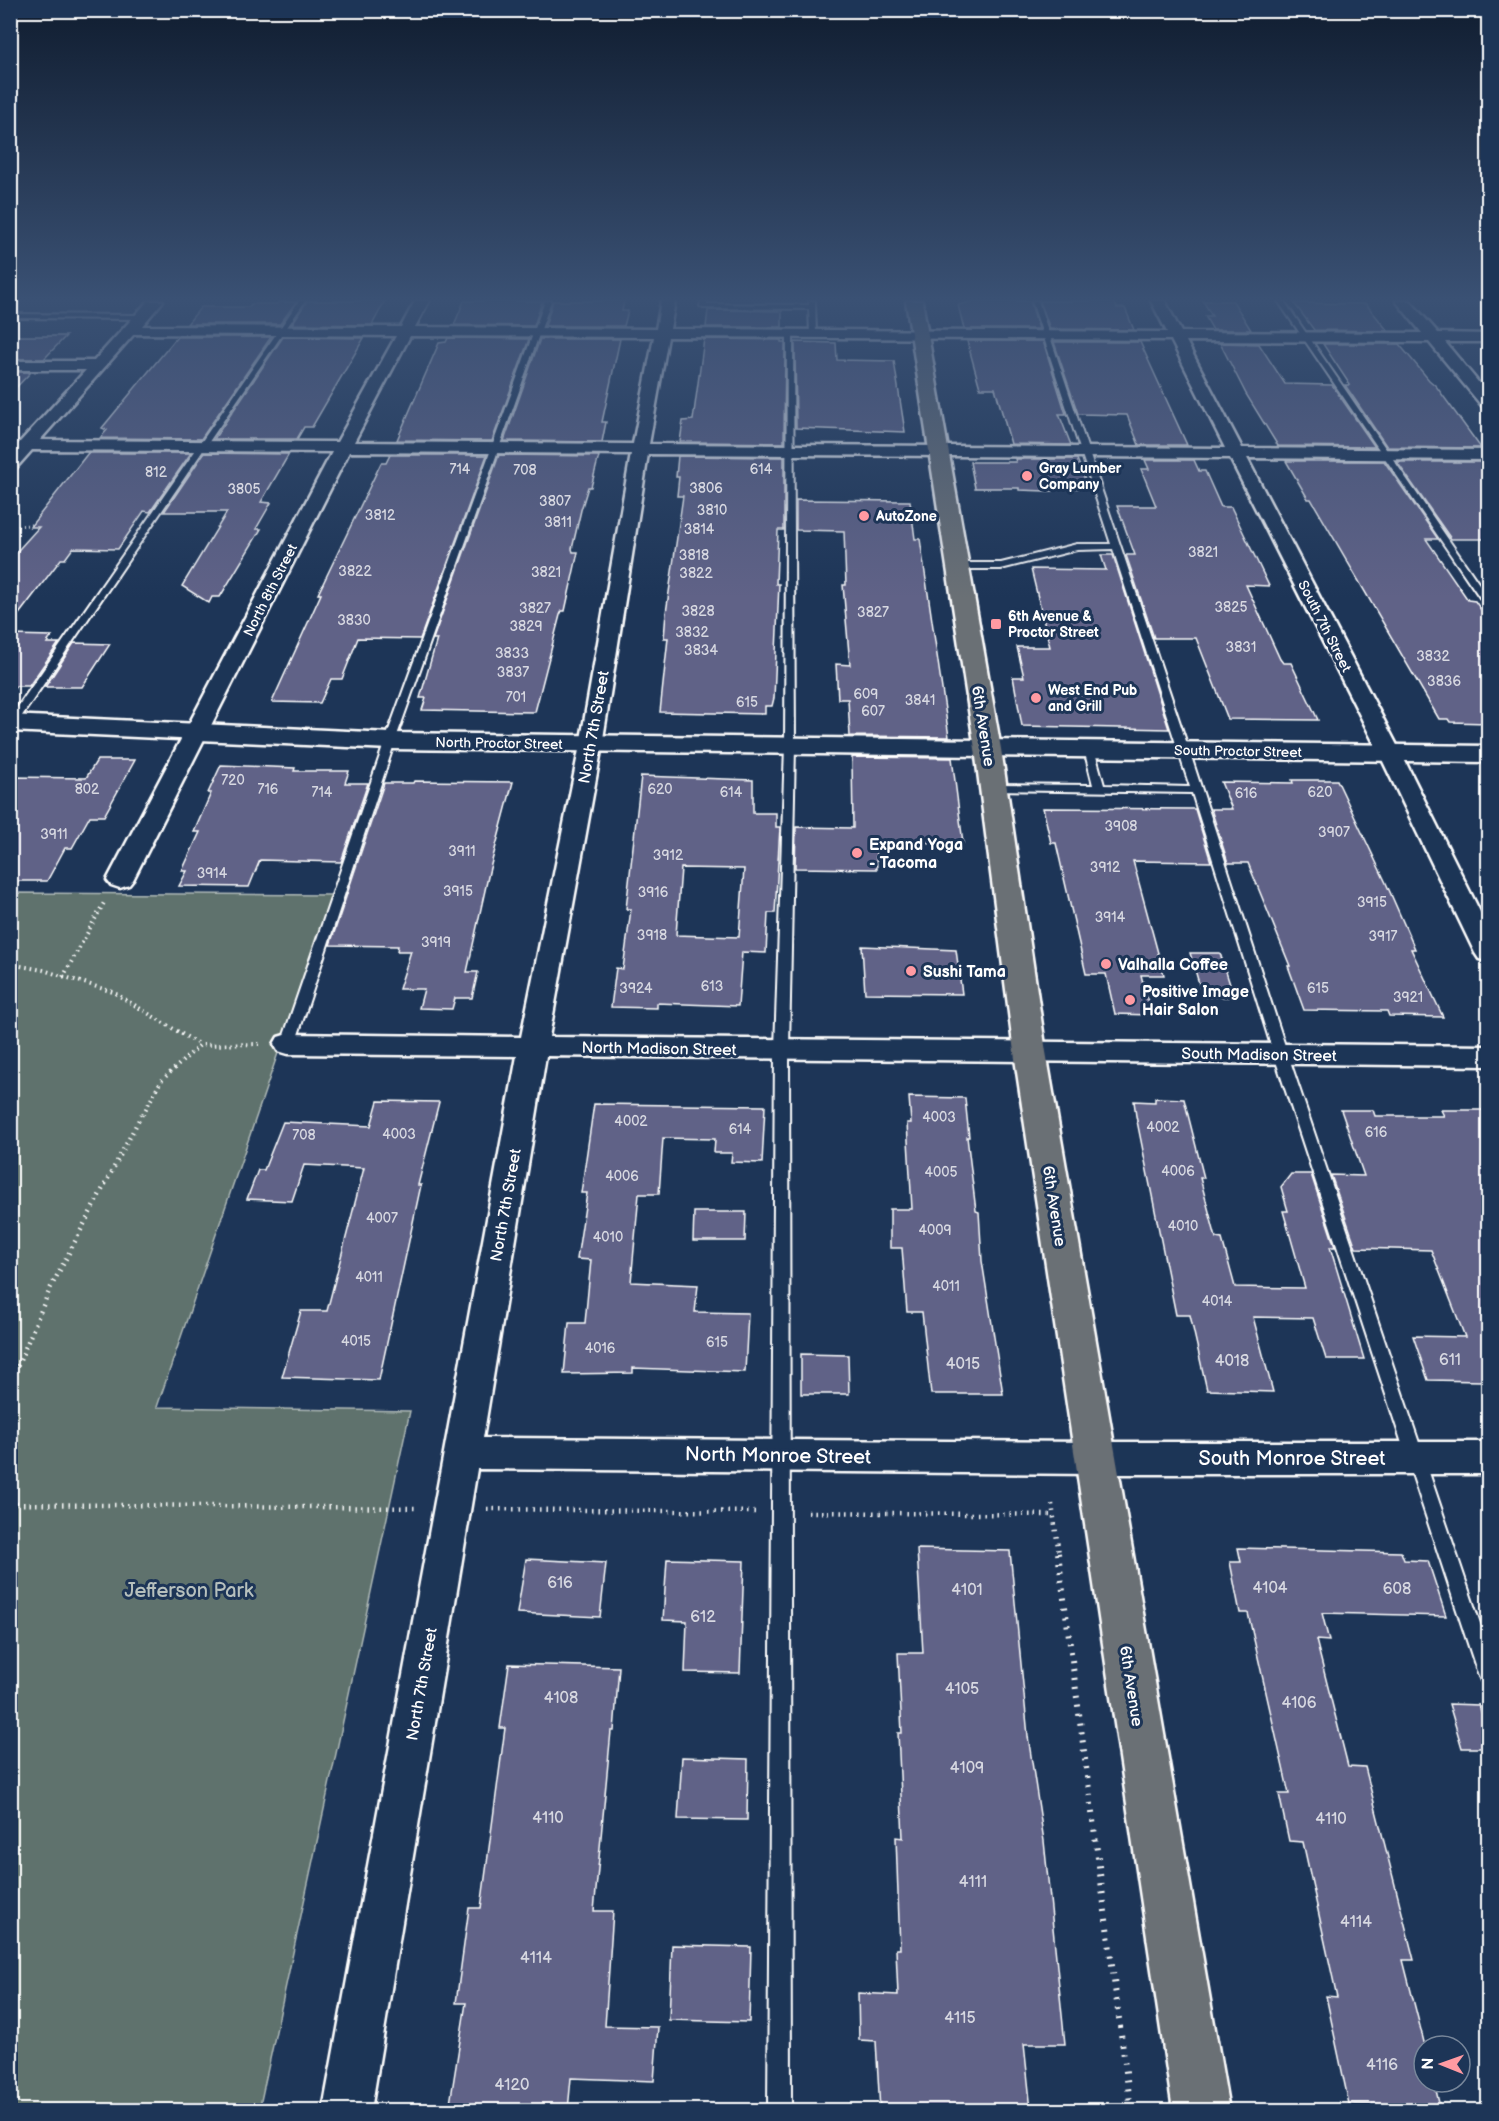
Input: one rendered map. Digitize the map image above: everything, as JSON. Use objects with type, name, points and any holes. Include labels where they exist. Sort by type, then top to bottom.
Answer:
[{"type":"main road","name":"6th Avenue","points":[[931,400],[988,749],[1030,1052],[1201,2110]]},
{"type":"street","points":[[10,464],[68,400]]},
{"type":"street","name":"North 8th Street","points":[[120,880],[369,400]]},
{"type":"street","name":"North 7th Street","points":[[347,2110],[533,1047],[591,745],[649,400]]},
{"type":"street","name":"South 7th Street","points":[[1210,400],[1390,753],[1488,953]]},
{"type":"street","points":[[28,445],[1488,455]]},
{"type":"street","name":"North Proctor Street","points":[[11,724],[390,741],[988,749]]},
{"type":"street","name":"South Proctor Street","points":[[988,749],[1488,754]]},
{"type":"street","name":"North Madison Street","points":[[288,1044],[1030,1052]]},
{"type":"street","name":"South Madison Street","points":[[1030,1052],[1488,1056]]},
{"type":"street","name":"North Monroe Street","points":[[461,1453],[1095,1458]]},
{"type":"street","name":"South Monroe Street","points":[[1095,1458],[1488,1458]]},
{"type":"lane","points":[[11,724],[235,400]]},
{"type":"lane","points":[[288,1044],[390,741],[513,400]]},
{"type":"lane","points":[[779,2110],[782,1049],[790,746],[789,400]]},
{"type":"lane","points":[[1069,400],[1197,790],[1281,1055],[1488,1674]]},
{"type":"lane","points":[[1349,400],[1488,603]]},
{"type":"lane","points":[[957,566],[1001,566],[1077,547],[1117,546]]},
{"type":"lane","points":[[1089,749],[1099,789]]},
{"type":"lane","points":[[993,787],[1197,790]]},
{"type":"path","points":[[10,526],[31,525]]},
{"type":"path","points":[[63,977],[110,892],[120,880]]},
{"type":"path","points":[[10,964],[113,992],[200,1044],[288,1044]]},
{"type":"path","points":[[10,1384],[50,1289],[119,1156],[161,1082],[200,1044]]},
{"type":"path","points":[[10,1504],[415,1508]]},
{"type":"path","points":[[1052,1504],[1131,2110]]},
{"type":"green space","name":"Jefferson Park","points":[[11,893],[332,895],[157,1407],[410,1411],[259,2110],[11,2110]]},
{"type":"building","points":[[125,400],[228,400],[201,439],[100,438],[107,430],[102,428]]},
{"type":"building","points":[[240,400],[328,400],[312,427],[304,427],[297,439],[214,439]]},
{"type":"building","points":[[414,400],[507,400],[492,441],[397,440]]},
{"type":"building","points":[[518,400],[607,400],[602,422],[606,422],[602,442],[504,441]]},
{"type":"building","points":[[696,400],[784,400],[784,443],[680,442],[683,421],[693,420]]},
{"type":"building","points":[[796,400],[900,400],[905,432],[796,428]]},
{"type":"building","points":[[998,400],[1062,400],[1066,414],[1059,414],[1071,445],[1011,444]]},
{"type":"building","points":[[1073,400],[1166,400],[1187,445],[1139,445],[1127,415],[1078,414]]},
{"type":"building","points":[[1250,400],[1342,400],[1375,447],[1278,446]]},
{"type":"building","points":[[1355,400],[1446,400],[1481,448],[1387,447]]},
{"type":"building","points":[[88,453],[191,453],[150,512],[144,511],[118,549],[73,548],[65,559],[61,559],[10,626],[10,559],[39,527],[30,527]]},
{"type":"building","points":[[204,453],[289,454],[261,502],[271,503],[256,529],[261,529],[220,597],[212,597],[209,603],[182,586],[227,512],[164,512]]},
{"type":"building","points":[[390,455],[487,455],[420,639],[358,638],[342,679],[331,679],[320,703],[272,702],[321,594],[318,594],[381,463],[386,463]]},
{"type":"building","points":[[499,455],[599,456],[591,487],[588,487],[581,510],[572,549],[573,552],[578,552],[565,611],[562,611],[560,615],[535,712],[422,710],[426,698],[420,698],[437,639],[433,639]]},
{"type":"building","points":[[678,456],[784,457],[784,530],[778,530],[776,584],[779,584],[774,698],[772,706],[765,706],[765,714],[660,712],[668,638],[664,638],[666,613],[683,496],[677,496]]},
{"type":"building","points":[[1015,459],[1077,459],[1088,488],[1046,491],[1019,490],[1019,488],[975,488],[970,462],[1016,462]]},
{"type":"building","points":[[1145,460],[1194,460],[1199,471],[1205,471],[1221,507],[1231,507],[1269,586],[1246,585],[1280,659],[1283,663],[1291,663],[1318,720],[1228,719],[1196,638],[1154,638],[1126,555],[1135,555],[1117,506],[1156,506],[1141,469],[1149,469]]},
{"type":"building","points":[[1286,461],[1384,461],[1438,539],[1426,539],[1468,600],[1475,601],[1488,620],[1488,723],[1450,722],[1448,719],[1439,719],[1311,499],[1308,499]]},
{"type":"building","points":[[1397,462],[1488,462],[1488,539],[1451,539]]},
{"type":"building","points":[[796,500],[910,501],[915,539],[920,539],[949,737],[850,736],[848,699],[838,699],[836,664],[850,665],[843,585],[846,585],[844,531],[796,530]]},
{"type":"building","points":[[1101,555],[1113,555],[1169,729],[1022,726],[1013,677],[1024,677],[1017,647],[1050,647],[1031,569],[1106,570]]},
{"type":"building","points":[[10,635],[52,636],[47,643],[59,643],[29,686],[16,686],[10,694]]},
{"type":"building","points":[[74,643],[110,644],[82,687],[45,687]]},
{"type":"building","points":[[852,757],[952,758],[963,843],[875,842],[877,869],[795,868],[796,827],[853,828]]},
{"type":"building","points":[[97,760],[135,760],[104,816],[90,816],[72,848],[65,848],[47,881],[10,881],[10,777],[86,778]]},
{"type":"building","points":[[221,765],[295,768],[294,771],[349,771],[345,783],[368,783],[341,862],[260,860],[249,887],[179,886],[187,871],[182,871],[200,832],[194,832]]},
{"type":"building","points":[[641,776],[753,780],[753,813],[776,813],[776,827],[780,827],[775,913],[768,913],[766,953],[742,952],[738,1006],[657,1003],[657,1008],[611,1007],[616,968],[623,969],[631,909],[626,909]],"holes":[[[681,868],[744,869],[739,937],[676,935]]]},
{"type":"building","points":[[1292,780],[1337,780],[1386,883],[1415,949],[1411,949],[1443,1017],[1389,1016],[1387,1011],[1304,1010],[1288,966],[1290,966],[1248,863],[1228,863],[1211,809],[1232,809],[1221,782],[1293,783]]},
{"type":"building","points":[[414,781],[513,782],[489,872],[467,972],[478,972],[472,998],[455,998],[452,1009],[419,1008],[424,989],[399,989],[411,951],[397,951],[398,946],[330,945],[384,783],[413,783]]},
{"type":"building","points":[[1043,808],[1195,809],[1211,862],[1133,861],[1164,975],[1141,975],[1151,1015],[1115,1014],[1106,974],[1086,974],[1056,843],[1051,843]]},
{"type":"building","name":"Sushi Tama","points":[[862,946],[956,950],[962,994],[865,993]]},
{"type":"building","points":[[1190,953],[1220,953],[1234,997],[1203,997]]},
{"type":"building","points":[[909,1097],[965,1098],[976,1211],[979,1212],[982,1261],[1003,1394],[931,1394],[922,1312],[907,1312],[902,1248],[890,1248],[890,1209],[912,1209],[907,1123],[911,1123]]},
{"type":"building","points":[[1155,1098],[1184,1099],[1204,1178],[1200,1178],[1216,1238],[1222,1239],[1235,1287],[1305,1288],[1283,1211],[1288,1211],[1281,1187],[1291,1174],[1311,1174],[1335,1247],[1330,1247],[1364,1359],[1326,1359],[1313,1318],[1253,1317],[1273,1392],[1207,1390],[1190,1315],[1176,1315],[1136,1116],[1134,1101],[1155,1102]]},
{"type":"building","points":[[378,1101],[439,1102],[418,1185],[421,1185],[379,1380],[282,1377],[301,1311],[327,1311],[364,1168],[304,1165],[292,1201],[247,1199],[258,1170],[264,1170],[283,1122],[371,1126]]},
{"type":"building","points":[[594,1104],[765,1106],[762,1163],[731,1162],[732,1153],[714,1153],[715,1139],[663,1138],[659,1194],[639,1194],[631,1282],[698,1285],[695,1312],[748,1313],[745,1372],[633,1368],[633,1373],[564,1374],[569,1323],[585,1323],[591,1260],[577,1259],[587,1193],[581,1193]]},
{"type":"building","points":[[1341,1110],[1373,1110],[1375,1116],[1444,1116],[1441,1110],[1488,1110],[1488,1392],[1486,1393],[1482,1381],[1428,1380],[1413,1336],[1465,1337],[1431,1250],[1356,1248],[1331,1175],[1364,1176]]},
{"type":"building","points":[[694,1212],[746,1212],[745,1241],[693,1241]]},
{"type":"building","points":[[801,1354],[848,1355],[849,1394],[801,1394]]},
{"type":"building","points":[[1238,1548],[1401,1552],[1404,1560],[1428,1561],[1446,1616],[1322,1613],[1329,1641],[1316,1640],[1348,1766],[1365,1767],[1414,1960],[1403,1960],[1422,2034],[1412,2034],[1412,2094],[1437,2094],[1440,2107],[1349,2104],[1326,1996],[1337,1997],[1303,1842],[1289,1841],[1279,1794],[1289,1794],[1248,1613],[1240,1613],[1230,1562],[1241,1562]]},
{"type":"building","points":[[917,1549],[1010,1551],[1028,1736],[1044,1841],[1065,2044],[1024,2044],[1031,2110],[880,2110],[876,2041],[859,2040],[858,1993],[898,1995],[896,1949],[900,1949],[896,1837],[903,1838],[898,1733],[902,1733],[898,1653],[923,1653]]},
{"type":"building","points":[[526,1559],[606,1563],[600,1617],[517,1613]]},
{"type":"building","points":[[667,1559],[744,1561],[740,1673],[685,1672],[687,1621],[663,1620]]},
{"type":"building","points":[[509,1664],[619,1667],[594,1911],[613,1911],[605,2026],[658,2027],[654,2081],[571,2078],[568,2110],[449,2110],[466,2003],[456,2003],[469,1908],[481,1908],[505,1728],[500,1728]]},
{"type":"building","points":[[1449,1704],[1479,1705],[1488,1734],[1488,1748],[1462,1748]]},
{"type":"building","points":[[682,1757],[748,1759],[747,1820],[678,1819]]},
{"type":"building","points":[[672,1945],[751,1947],[749,2022],[669,2020]]},
{"type":"place","name":"Gray Lumber Company","points":[[1027,476]]},
{"type":"place","name":"AutoZone","points":[[864,516]]},
{"type":"place","name":"6th Avenue & Proctor Street","points":[[996,624]]},
{"type":"place","name":"West End Pub and Grill","points":[[1036,698]]},
{"type":"place","name":"Expand Yoga - Tacoma","points":[[857,853]]},
{"type":"place","name":"Valhalla Coffee","points":[[1106,964]]},
{"type":"place","name":"Sushi Tama","points":[[911,971]]},
{"type":"place","name":"Positive Image Hair Salon","points":[[1130,1000]]}]
